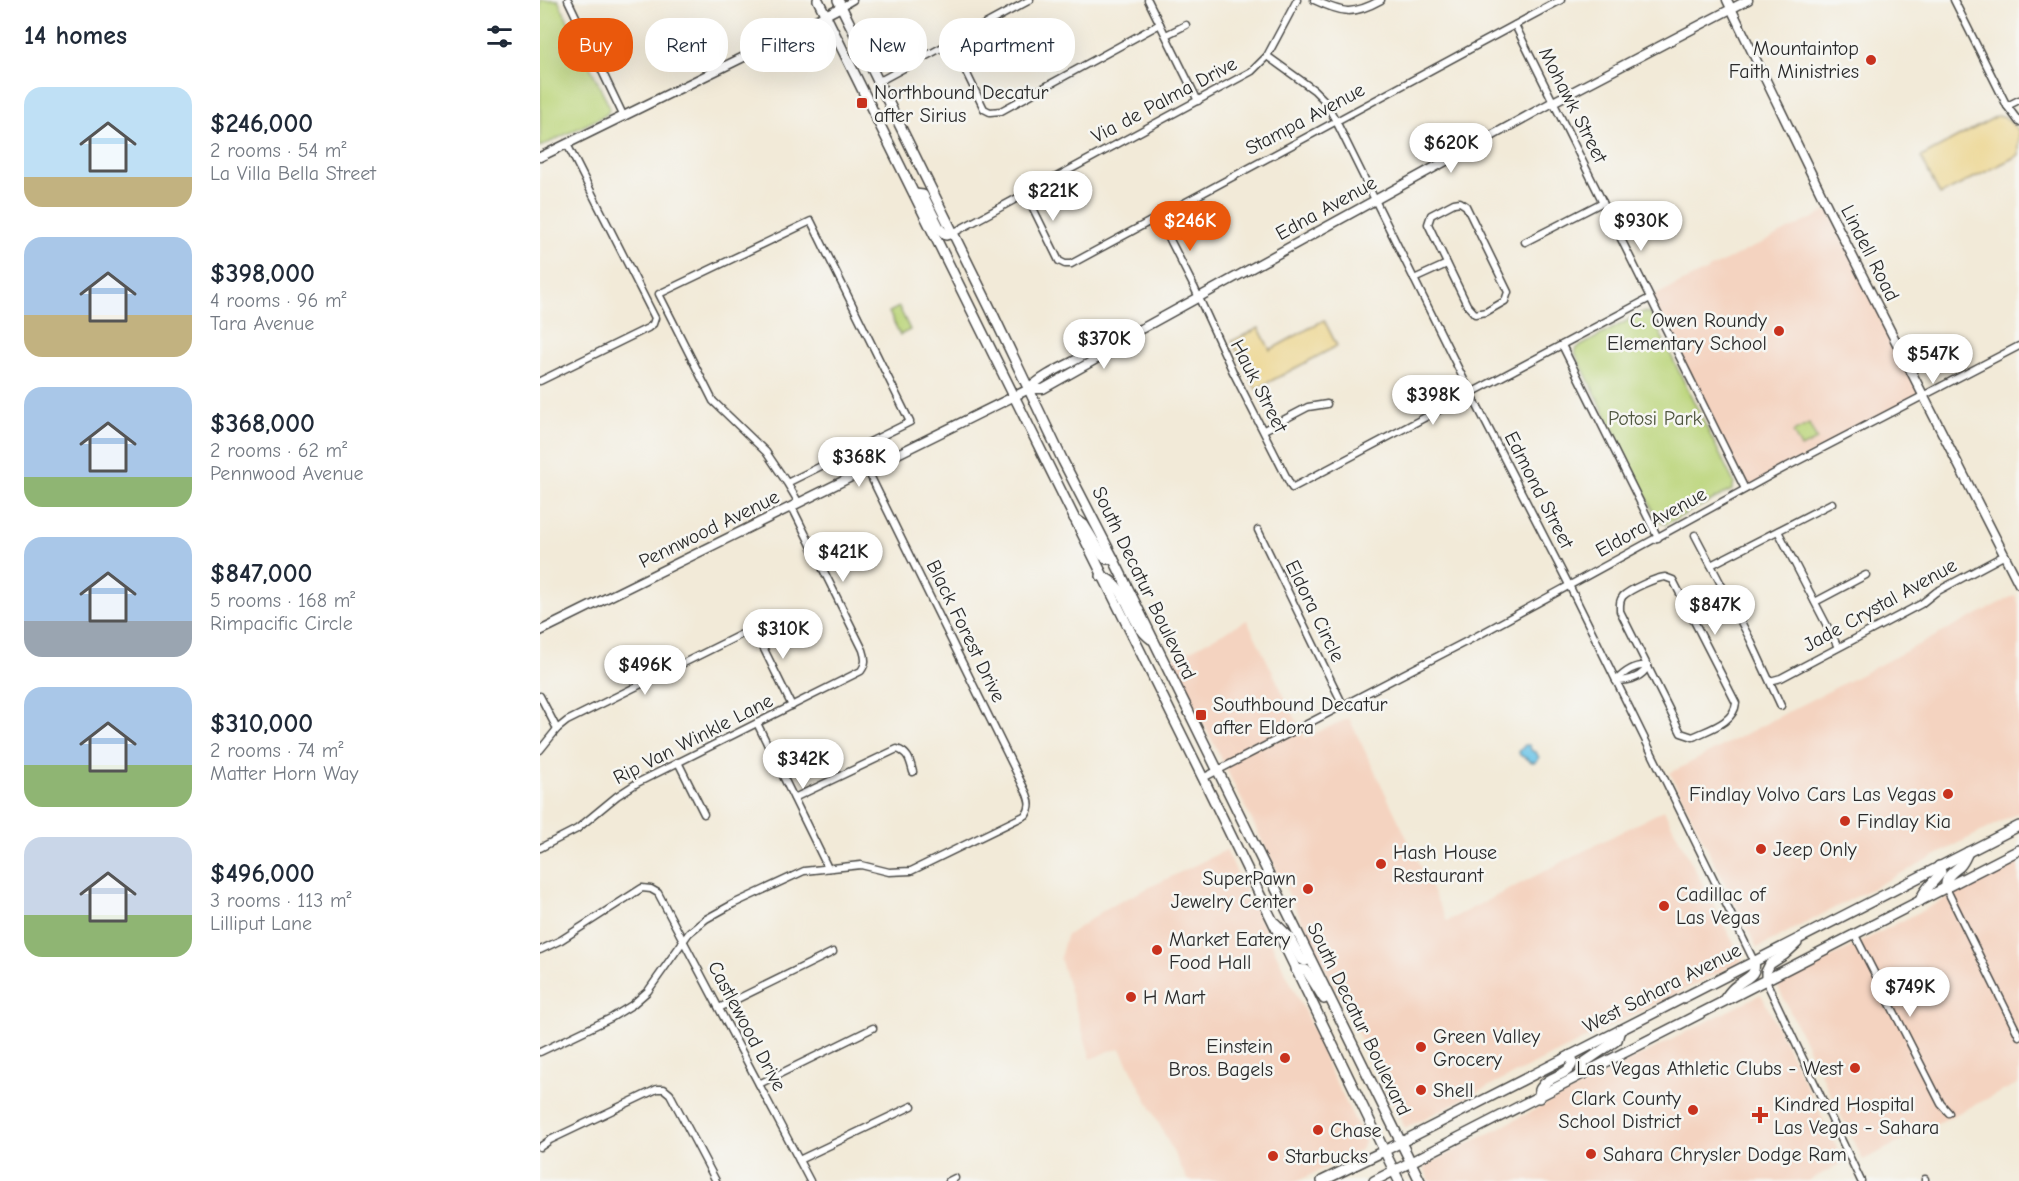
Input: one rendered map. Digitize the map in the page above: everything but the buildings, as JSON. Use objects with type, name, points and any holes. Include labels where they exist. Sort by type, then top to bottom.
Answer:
[{"type":"main road","name":"South Decatur Boulevard","points":[[818,0],[915,194],[1021,393],[1113,558],[1420,1181]]},
{"type":"main road","name":"South Decatur Boulevard","points":[[840,3],[953,233],[1072,517],[1203,778],[1399,1181]]},
{"type":"main road","points":[[915,194],[923,195],[940,229],[946,235],[953,233]]},
{"type":"main road","points":[[1072,517],[1084,525],[1103,556],[1107,559],[1113,558]]},
{"type":"main road","points":[[1101,576],[1110,579],[1118,586],[1138,628],[1153,640]]},
{"type":"main road","name":"West Sahara Avenue","points":[[1322,1181],[1401,1143],[2019,826]]},
{"type":"main road","name":"West Sahara Avenue","points":[[1374,1181],[2019,850]]},
{"type":"main road","points":[[1946,888],[1945,882],[1961,866],[1968,852]]},
{"type":"main road","points":[[1247,872],[1262,863]]},
{"type":"main road","points":[[1920,901],[1924,890],[1941,872],[1939,866]]},
{"type":"main road","points":[[1269,916],[1289,937],[1301,959],[1305,961],[1310,959]]},
{"type":"main road","points":[[1766,981],[1766,972],[1770,964],[1784,955],[1805,935]]},
{"type":"main road","points":[[1722,1003],[1735,986],[1752,976],[1755,970],[1754,961]]},
{"type":"main road","points":[[1295,969],[1306,970],[1324,999],[1338,1015]]},
{"type":"main road","points":[[1584,1074],[1582,1066],[1585,1062],[1617,1040],[1620,1030]]},
{"type":"main road","points":[[1539,1098],[1541,1088],[1570,1069],[1573,1062],[1571,1055]]},
{"type":"street","points":[[568,0],[624,117]]},
{"type":"street","points":[[540,157],[825,15],[840,3],[853,0]]},
{"type":"street","points":[[997,18],[1030,0]]},
{"type":"street","points":[[1149,0],[1198,101]]},
{"type":"street","name":"Via de Palma Drive","points":[[953,233],[1252,71],[1267,56],[1297,0]]},
{"type":"street","points":[[1314,0],[1338,11],[1353,12],[1381,0]]},
{"type":"street","name":"Stampa Avenue","points":[[1026,194],[1059,261],[1071,264],[1561,0]]},
{"type":"street","name":"Lindell Road","points":[[1727,0],[1827,205],[2019,584]]},
{"type":"street","name":"Edna Avenue","points":[[1021,393],[1049,386],[1123,344],[1143,327],[1553,102],[1748,0]]},
{"type":"street","points":[[1954,0],[2007,106],[2019,122]]},
{"type":"street","points":[[1075,71],[1160,24]]},
{"type":"street","points":[[1166,35],[1186,25]]},
{"type":"street","name":"Mohawk Street","points":[[1515,25],[1745,489]]},
{"type":"street","points":[[878,82],[939,49]]},
{"type":"street","name":"Edmond Street","points":[[1267,56],[1314,90],[1324,100],[1336,121],[1374,201],[1569,585],[1754,961]]},
{"type":"street","points":[[966,72],[984,109],[990,112],[1001,111],[1072,72]]},
{"type":"street","points":[[2007,106],[2019,99]]},
{"type":"street","points":[[540,381],[648,328],[654,324],[655,318],[567,144]]},
{"type":"street","points":[[1460,202],[1466,206],[1507,288],[1508,297],[1486,312],[1475,314],[1467,305],[1447,264],[1430,230],[1429,220],[1431,215],[1460,202]]},
{"type":"street","points":[[1525,242],[1603,202]]},
{"type":"street","name":"Hauk Street","points":[[1159,218],[1292,488],[1470,392]]},
{"type":"street","points":[[788,483],[910,422],[811,221],[659,294],[713,400],[766,452],[788,483],[796,505]]},
{"type":"street","points":[[1414,279],[1447,264]]},
{"type":"street","points":[[1470,392],[1650,298]]},
{"type":"street","points":[[1562,345],[1658,538]]},
{"type":"street","name":"Eldora Avenue","points":[[1203,778],[1475,637],[1745,489],[2019,346]]},
{"type":"street","name":"Pennwood Avenue","points":[[540,632],[1021,393]]},
{"type":"street","points":[[1264,430],[1308,407],[1327,404]]},
{"type":"street","points":[[860,447],[865,456],[867,469]]},
{"type":"street","points":[[852,451],[867,469]]},
{"type":"street","name":"Black Forest Drive","points":[[828,867],[861,865],[889,872],[911,871],[1026,814],[1030,802],[867,469]]},
{"type":"street","points":[[1711,565],[1832,503]]},
{"type":"street","name":"Rip Van Winkle Lane","points":[[540,848],[578,829],[617,796],[637,783],[861,671],[866,658],[863,650],[796,505]]},
{"type":"street","name":"Eldora Circle","points":[[1258,531],[1342,705]]},
{"type":"street","points":[[1778,531],[1838,647]]},
{"type":"street","points":[[1695,535],[1750,639],[1781,706]]},
{"type":"street","name":"Jade Crystal Avenue","points":[[1770,681],[1781,678],[1921,604],[1936,592],[2005,555]]},
{"type":"street","points":[[1815,602],[1866,575]]},
{"type":"street","points":[[1658,578],[1665,578],[1672,580],[1736,703],[1735,711],[1731,717],[1693,737],[1681,734],[1648,666],[1620,610],[1619,602],[1624,596],[1658,578]]},
{"type":"street","points":[[540,750],[557,729],[567,721],[744,633],[758,637],[792,706]]},
{"type":"street","points":[[1616,681],[1627,681],[1645,672],[1648,666]]},
{"type":"street","points":[[540,696],[557,729]]},
{"type":"street","points":[[540,1052],[611,1018],[632,1005],[648,991],[689,933],[706,919],[733,904],[804,872],[828,867],[757,723]]},
{"type":"street","points":[[794,798],[897,748],[909,757],[913,772]]},
{"type":"street","points":[[678,762],[704,814]]},
{"type":"street","name":"Castlewood Drive","points":[[540,950],[561,940],[642,888],[651,889],[657,893],[810,1181]]},
{"type":"street","points":[[1946,888],[2019,1036]]},
{"type":"street","points":[[1855,935],[1941,1104],[1949,1113]]},
{"type":"street","points":[[719,1008],[833,952]]},
{"type":"street","points":[[1766,981],[1861,1181]]},
{"type":"street","points":[[759,1084],[873,1028]]},
{"type":"street","points":[[540,1147],[550,1140],[657,1089],[664,1089],[670,1094],[716,1181]]},
{"type":"street","points":[[799,1160],[912,1106]]},
{"type":"shaded area","name":"C. Owen Roundy Elementary School","points":[[1829,210],[1924,395],[1745,489],[1650,298]]},
{"type":"shaded area","points":[[2015,595],[2019,604],[2019,812],[1757,948],[1670,773]]},
{"type":"shaded area","points":[[1247,620],[1305,738],[1349,718],[1447,921],[1664,810],[1743,961],[1405,1128],[1172,660]]},
{"type":"shaded area","points":[[1226,850],[1317,1037],[1327,1065],[1365,1140],[1361,1150],[1298,1181],[1188,1181],[1121,1049],[1109,1051],[1091,1059],[1060,958],[1066,936],[1107,908]]},
{"type":"shaded area","points":[[2019,861],[2019,1083],[1863,1160],[1777,985]]},
{"type":"shaded area","name":"Clark County School District","points":[[1761,994],[1844,1162],[1808,1181],[1430,1181],[1423,1167]]},
{"type":"green space","points":[[540,0],[558,0],[567,18],[558,18],[558,72],[593,72],[609,110],[606,115],[540,147]]},
{"type":"green space","points":[[899,307],[910,330],[900,335],[889,312]]},
{"type":"green space","name":"Potosi Park","points":[[1643,312],[1650,313],[1734,483],[1732,490],[1666,524],[1659,522],[1575,353],[1577,348]]},
{"type":"green space","points":[[1809,424],[1817,440],[1801,448],[1793,432]]},
{"type":"sand","points":[[1997,116],[2004,116],[2019,131],[2019,155],[1940,195],[1921,157]]},
{"type":"sand","points":[[1324,320],[1337,346],[1256,389],[1232,341],[1259,328],[1270,350]]},
{"type":"water","points":[[1525,745],[1529,745],[1532,751],[1536,752],[1539,758],[1536,762],[1520,755],[1519,752]]},
{"type":"place","name":"Mountaintop Faith Ministries","points":[[1871,60]]},
{"type":"place","name":"Northbound Decatur after Sirius","points":[[862,103]]},
{"type":"place","name":"C. Owen Roundy Elementary School","points":[[1779,331]]},
{"type":"place","name":"Southbound Decatur after Eldora","points":[[1201,715]]},
{"type":"place","name":"Findlay Volvo Cars Las Vegas","points":[[1948,794]]},
{"type":"place","name":"Findlay Kia","points":[[1845,821]]},
{"type":"place","name":"Jeep Only","points":[[1761,849]]},
{"type":"place","name":"Hash House Restaurant","points":[[1381,864]]},
{"type":"place","name":"SuperPawn Jewelry Center","points":[[1308,889]]},
{"type":"place","name":"Cadillac of Las Vegas","points":[[1664,906]]},
{"type":"place","name":"Market Eatery Food Hall","points":[[1157,950]]},
{"type":"place","name":"H Mart","points":[[1131,997]]},
{"type":"place","name":"Green Valley Grocery","points":[[1421,1047]]},
{"type":"place","name":"Einstein Bros. Bagels","points":[[1285,1058]]},
{"type":"place","name":"Las Vegas Athletic Clubs - West","points":[[1855,1068]]},
{"type":"place","name":"Shell","points":[[1421,1090]]},
{"type":"place","name":"Clark County School District","points":[[1693,1110]]},
{"type":"place","name":"Kindred Hospital Las Vegas - Sahara","points":[[1760,1115]]},
{"type":"place","name":"Chase","points":[[1318,1130]]},
{"type":"place","name":"Sahara Chrysler Dodge Ram","points":[[1591,1154]]},
{"type":"place","name":"Starbucks","points":[[1273,1156]]}]
